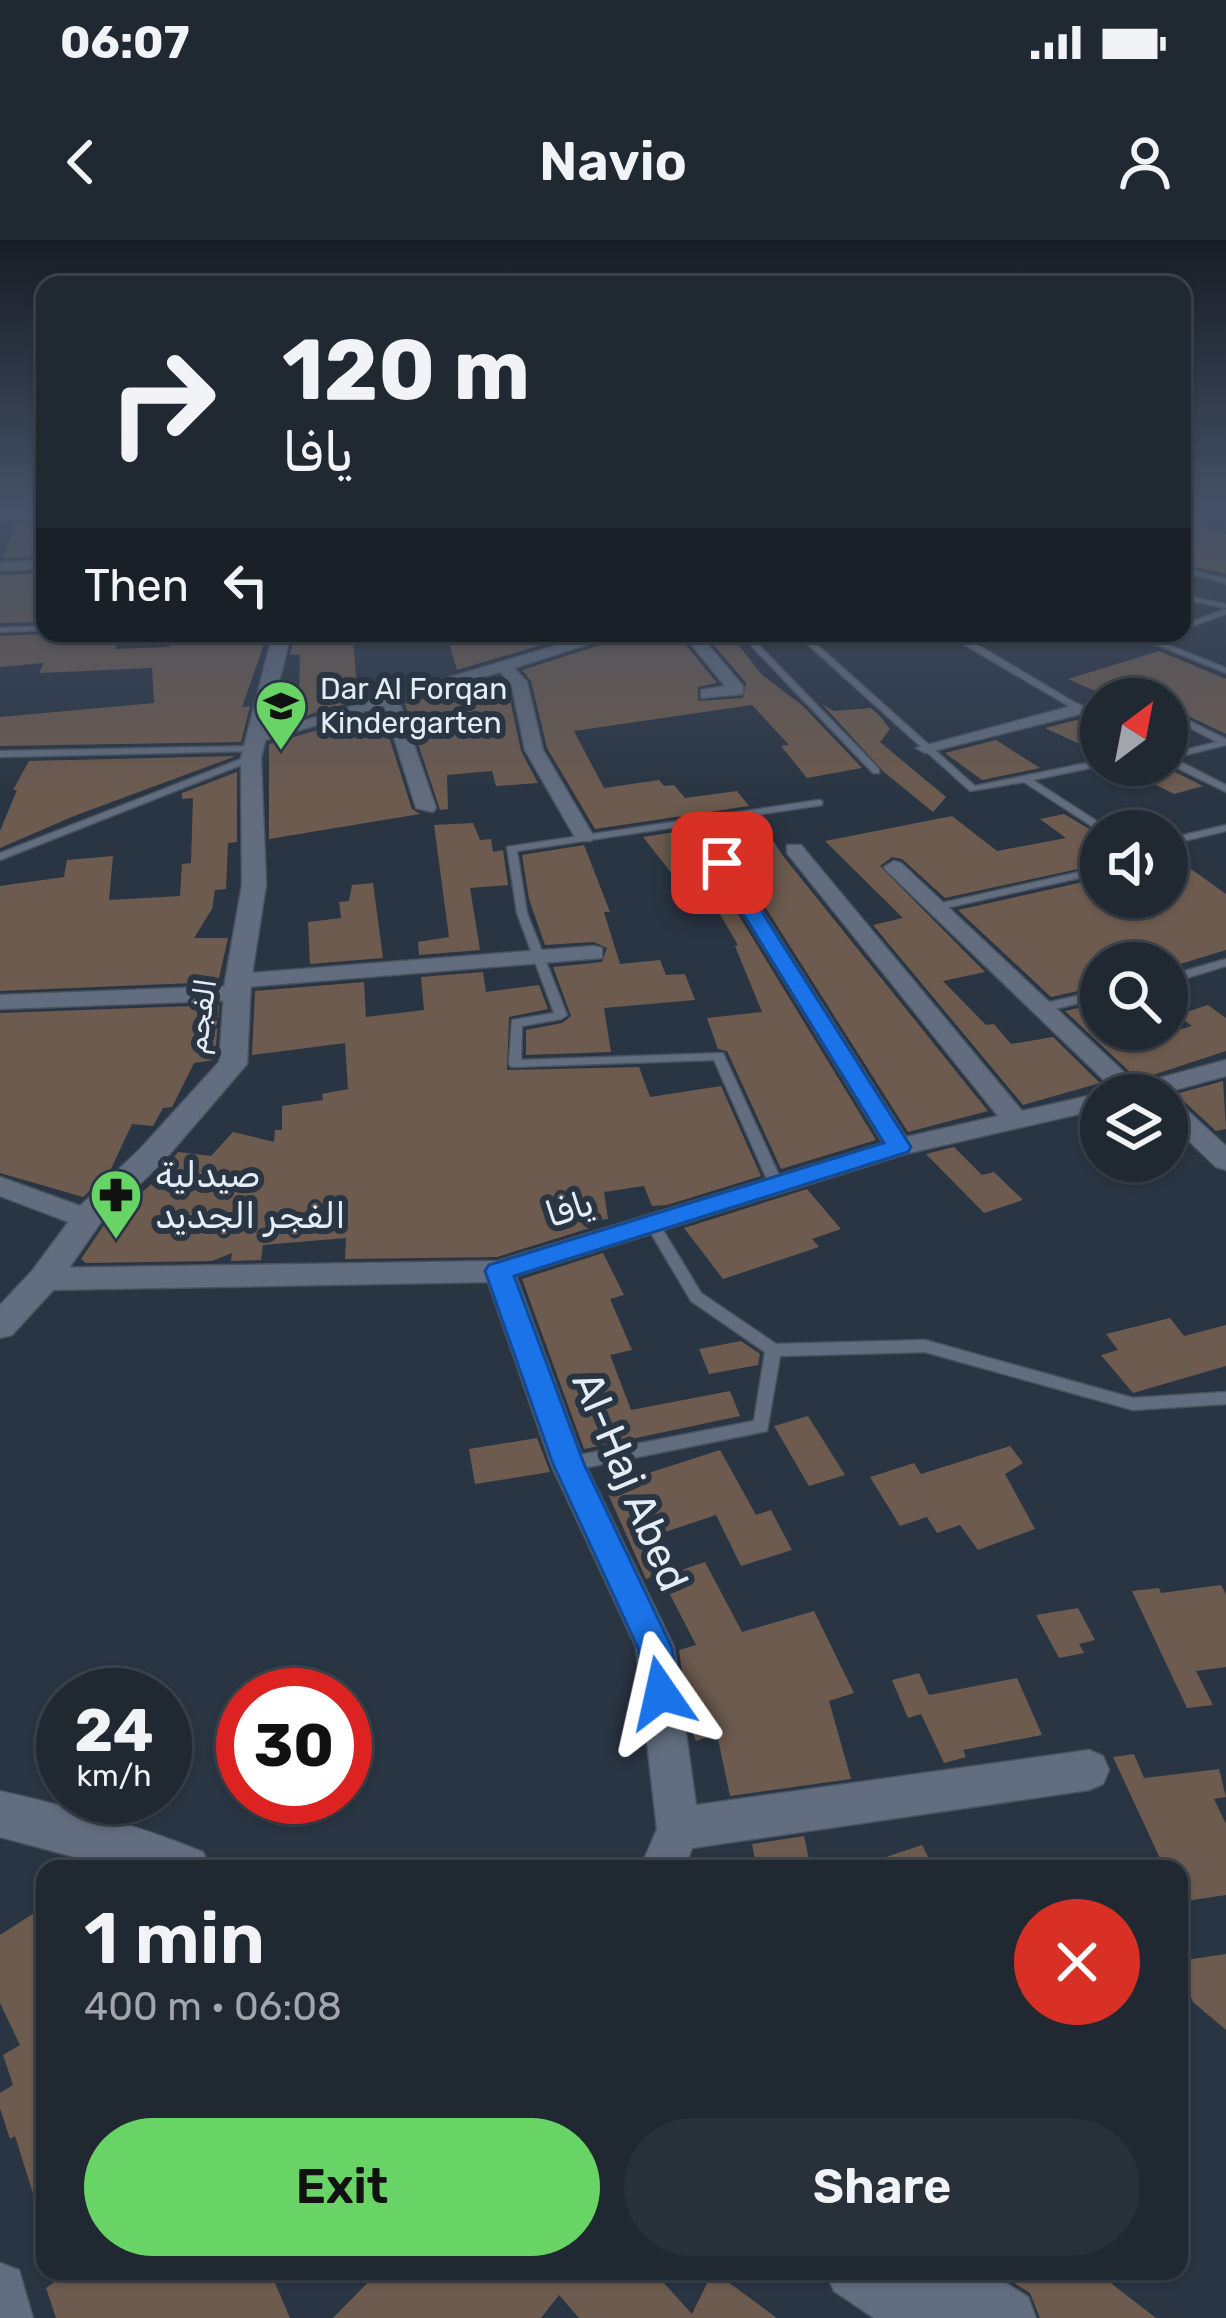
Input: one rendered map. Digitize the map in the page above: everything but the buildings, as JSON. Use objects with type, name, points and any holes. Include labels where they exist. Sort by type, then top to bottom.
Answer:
[{"type":"main road","name":"الفجم","points":[[0,1326],[44,1280],[87,1219],[151,1156],[232,1064],[254,885],[254,748],[279,642]]},
{"type":"main road","points":[[0,1814],[88,1834],[161,1860]]},
{"type":"main road","points":[[868,2280],[926,2318]]},
{"type":"main road","points":[[949,2280],[1007,2318]]},
{"type":"street","points":[[254,748],[390,699],[584,642]]},
{"type":"street","points":[[697,642],[737,690],[706,694]]},
{"type":"street","points":[[502,666],[519,682],[534,750],[584,837]]},
{"type":"street","points":[[390,699],[426,808]]},
{"type":"street","points":[[926,748],[1079,710]]},
{"type":"street","points":[[794,849],[1016,1120]]},
{"type":"street","points":[[722,863],[899,1147]]},
{"type":"street","points":[[894,867],[1112,1074]]},
{"type":"street","points":[[0,1001],[239,987],[594,952]]},
{"type":"street","points":[[1188,1082],[1226,1068]]},
{"type":"street","name":"يافا","points":[[44,1280],[499,1271],[899,1147],[1080,1106]]},
{"type":"street","points":[[1188,1128],[1226,1161]]},
{"type":"street","points":[[0,1186],[87,1219]]},
{"type":"street","name":"Al-Haj Abed","points":[[499,1271],[568,1464],[655,1648],[678,1829],[666,1860]]},
{"type":"street","points":[[678,1829],[1089,1770]]},
{"type":"street","points":[[0,2289],[6,2318]]},
{"type":"lane","points":[[1191,624],[1226,609]]},
{"type":"lane","points":[[0,630],[36,628]]},
{"type":"lane","points":[[751,642],[877,771]]},
{"type":"lane","points":[[809,642],[973,789],[1080,768]]},
{"type":"lane","points":[[966,642],[1079,710]]},
{"type":"lane","points":[[1159,642],[1226,671]]},
{"type":"lane","points":[[1188,723],[1226,742]]},
{"type":"lane","points":[[1188,752],[1226,742]]},
{"type":"lane","points":[[0,754],[254,748]]},
{"type":"lane","points":[[0,856],[254,748]]},
{"type":"lane","points":[[1188,769],[1226,789]]},
{"type":"lane","points":[[1028,781],[1080,814]]},
{"type":"lane","points":[[777,1186],[719,1056],[515,1064],[516,1023],[561,1015],[522,913],[511,849],[819,803]]},
{"type":"lane","points":[[1188,837],[1226,828]]},
{"type":"lane","points":[[933,908],[1080,875]]},
{"type":"lane","points":[[1188,974],[1226,962]]},
{"type":"lane","points":[[1042,1008],[1080,999]]},
{"type":"lane","points":[[652,1223],[696,1297],[773,1350],[926,1346],[1133,1404],[1226,1398]]},
{"type":"lane","points":[[568,1464],[761,1426],[773,1350]]},
{"type":"place","name":"Dar Al Forqan Kindergarten","points":[[281,752]]},
{"type":"place","name":"صيدلية الفجر الجديد","points":[[116,1241]]},
{"type":"route","points":[[661,1693],[655,1648],[568,1464],[499,1271],[899,1147],[722,863]]}]
